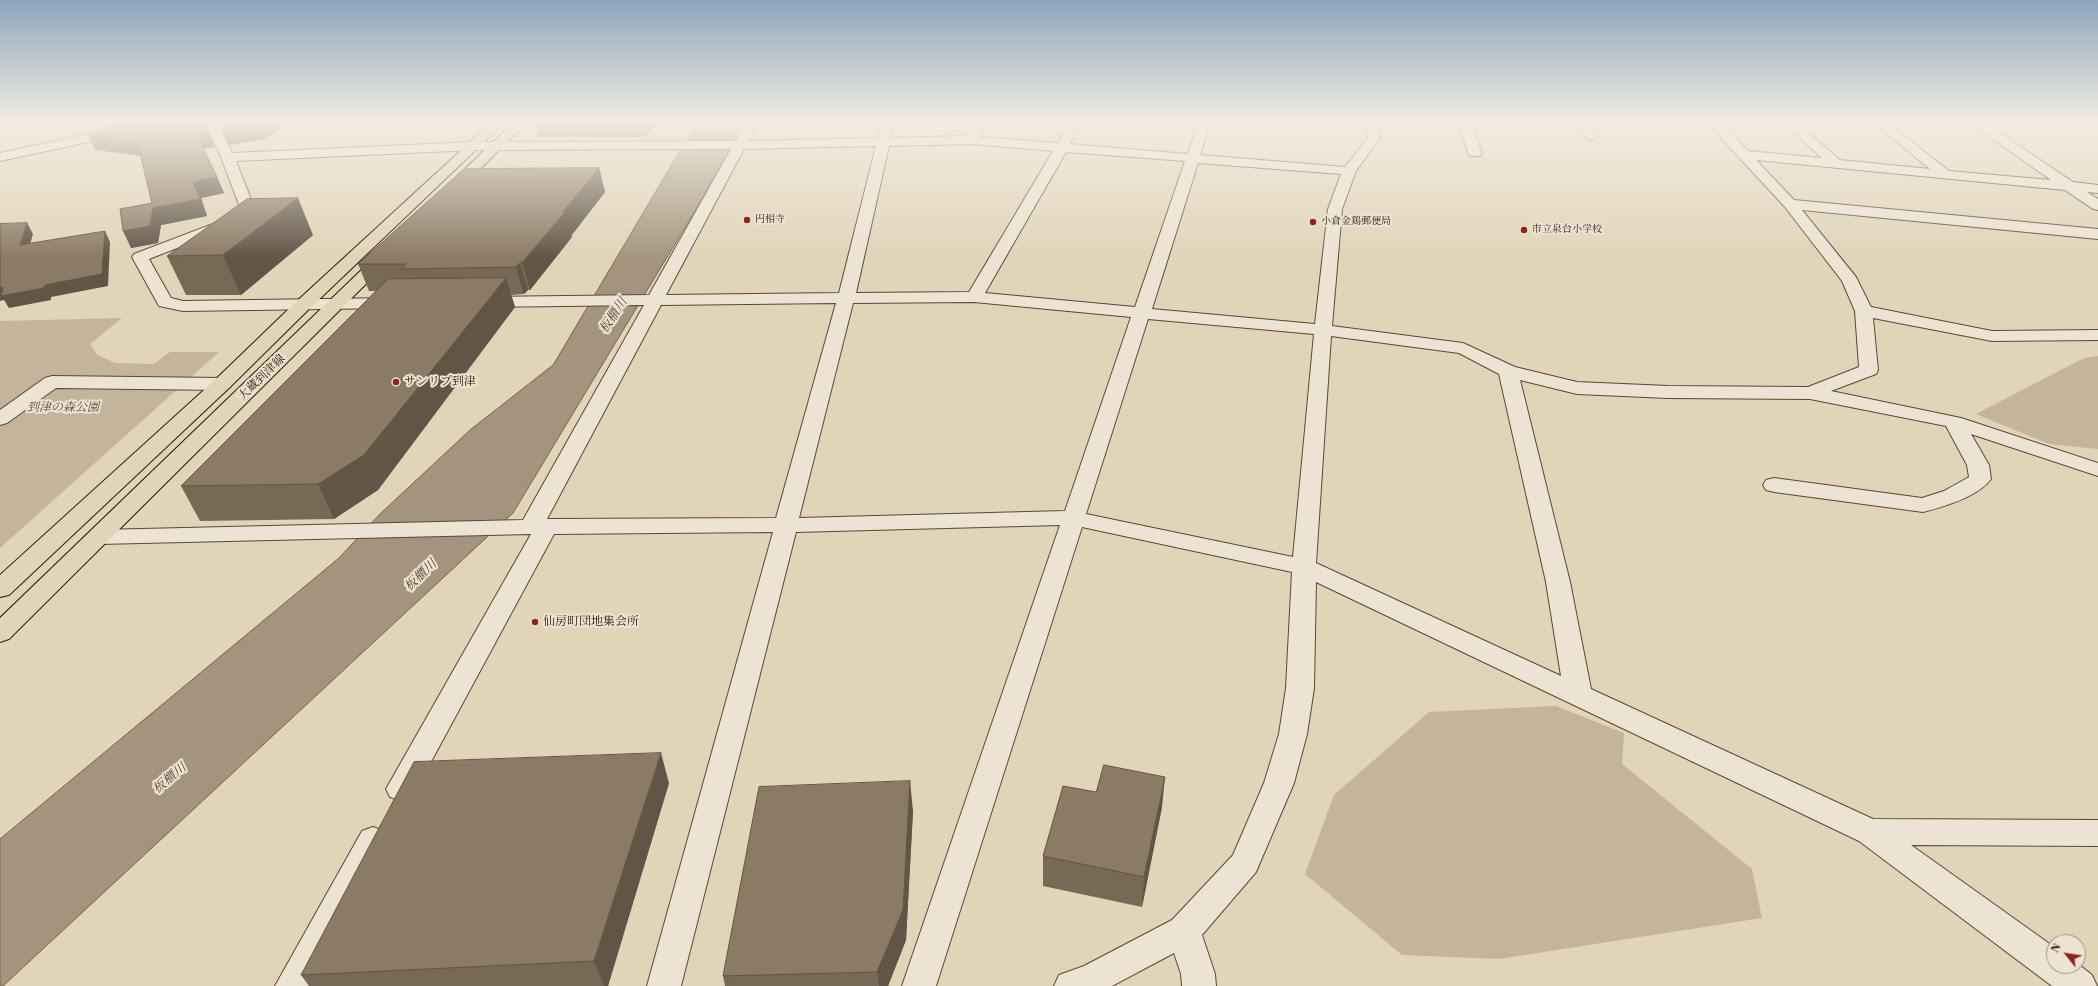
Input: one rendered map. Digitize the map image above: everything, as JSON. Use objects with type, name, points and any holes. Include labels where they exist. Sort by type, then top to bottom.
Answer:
[{"type":"main road","name":"大蔵到津線","points":[[0,589],[222,384],[303,305],[451,167]]},
{"type":"main road","points":[[438,203],[475,167]]},
{"type":"main road","name":"大蔵到津線","points":[[0,632],[399,242]]},
{"type":"street","points":[[232,167],[249,212],[223,225],[140,257],[165,302],[183,306],[412,303]]},
{"type":"street","points":[[292,986],[387,815],[539,526],[655,299],[729,167]]},
{"type":"street","points":[[664,986],[846,298],[878,167]]},
{"type":"street","points":[[974,298],[1050,167]]},
{"type":"street","points":[[919,986],[1190,167]]},
{"type":"street","points":[[1301,167],[1349,171]]},
{"type":"street","points":[[1071,986],[1092,979],[1184,931],[1245,863],[1279,783],[1293,734],[1300,688],[1304,567],[1323,330],[1335,209],[1349,171],[1352,167]]},
{"type":"street","points":[[1756,167],[1790,204],[1850,280],[1864,311],[1869,370],[1810,393]]},
{"type":"street","points":[[1879,167],[2098,189]]},
{"type":"street","points":[[1936,167],[1944,173]]},
{"type":"street","points":[[2042,167],[2098,206]]},
{"type":"street","points":[[1790,204],[2098,234]]},
{"type":"street","points":[[466,302],[655,299],[974,298],[1323,330],[1463,348],[1508,371],[1577,388],[1668,392],[1810,393],[1954,422],[2098,470]]},
{"type":"street","points":[[1864,311],[1992,336],[2098,335]]},
{"type":"street","points":[[1508,371],[1558,582],[1578,695]]},
{"type":"street","points":[[0,419],[52,382],[222,384]]},
{"type":"street","points":[[1774,485],[1923,505],[1952,496],[1980,479],[1978,465],[1954,422]]},
{"type":"street","points":[[99,536],[348,532],[539,526],[785,525],[1073,518],[1304,567],[1870,832],[2080,986]]},
{"type":"street","points":[[1870,832],[2098,833]]},
{"type":"street","points":[[1184,931],[1198,974],[1199,986]]},
{"type":"green space","name":"到津の森公園","points":[[122,318],[90,344],[97,355],[115,363],[154,364],[170,352],[219,352],[0,548],[0,321]]},
{"type":"green space","points":[[2098,356],[2098,449],[2049,444],[1976,414],[2084,358]]},
{"type":"green space","points":[[1556,706],[1624,733],[1622,764],[1752,869],[1762,918],[1499,959],[1402,955],[1305,874],[1334,795],[1429,712]]},
{"type":"water","name":"板櫃川","points":[[671,167],[721,167],[513,513],[3,986],[0,986],[0,839],[339,558],[380,514],[470,430],[553,365]]},
{"type":"building","points":[[143,167],[212,167],[217,177],[193,182],[200,199],[153,208],[150,226],[123,231],[120,209],[152,203]]},
{"type":"building","points":[[599,168],[563,212],[565,212],[522,263],[516,267],[401,269],[406,264],[358,264],[464,169]]},
{"type":"building","points":[[298,198],[223,255],[167,256],[247,199]]},
{"type":"building","points":[[27,223],[20,245],[105,231],[102,274],[45,285],[44,288],[1,296],[3,287],[0,288],[0,224]]},
{"type":"building","points":[[506,278],[364,455],[318,484],[181,486],[388,279]]},
{"type":"building","points":[[661,753],[594,961],[301,975],[414,762]]},
{"type":"building","points":[[1104,765],[1165,777],[1144,877],[1043,856],[1063,786],[1096,792]]},
{"type":"building","points":[[910,781],[903,910],[877,972],[723,976],[759,787]]},
{"type":"place","name":"円相寺","points":[[747,220]]},
{"type":"place","name":"小倉金鶏郵便局","points":[[1313,222]]},
{"type":"place","name":"市立泉台小学校","points":[[1524,230]]},
{"type":"place","name":"サンリプ到津","points":[[396,382]]},
{"type":"place","name":"仙房町団地集会所","points":[[535,622]]}]
